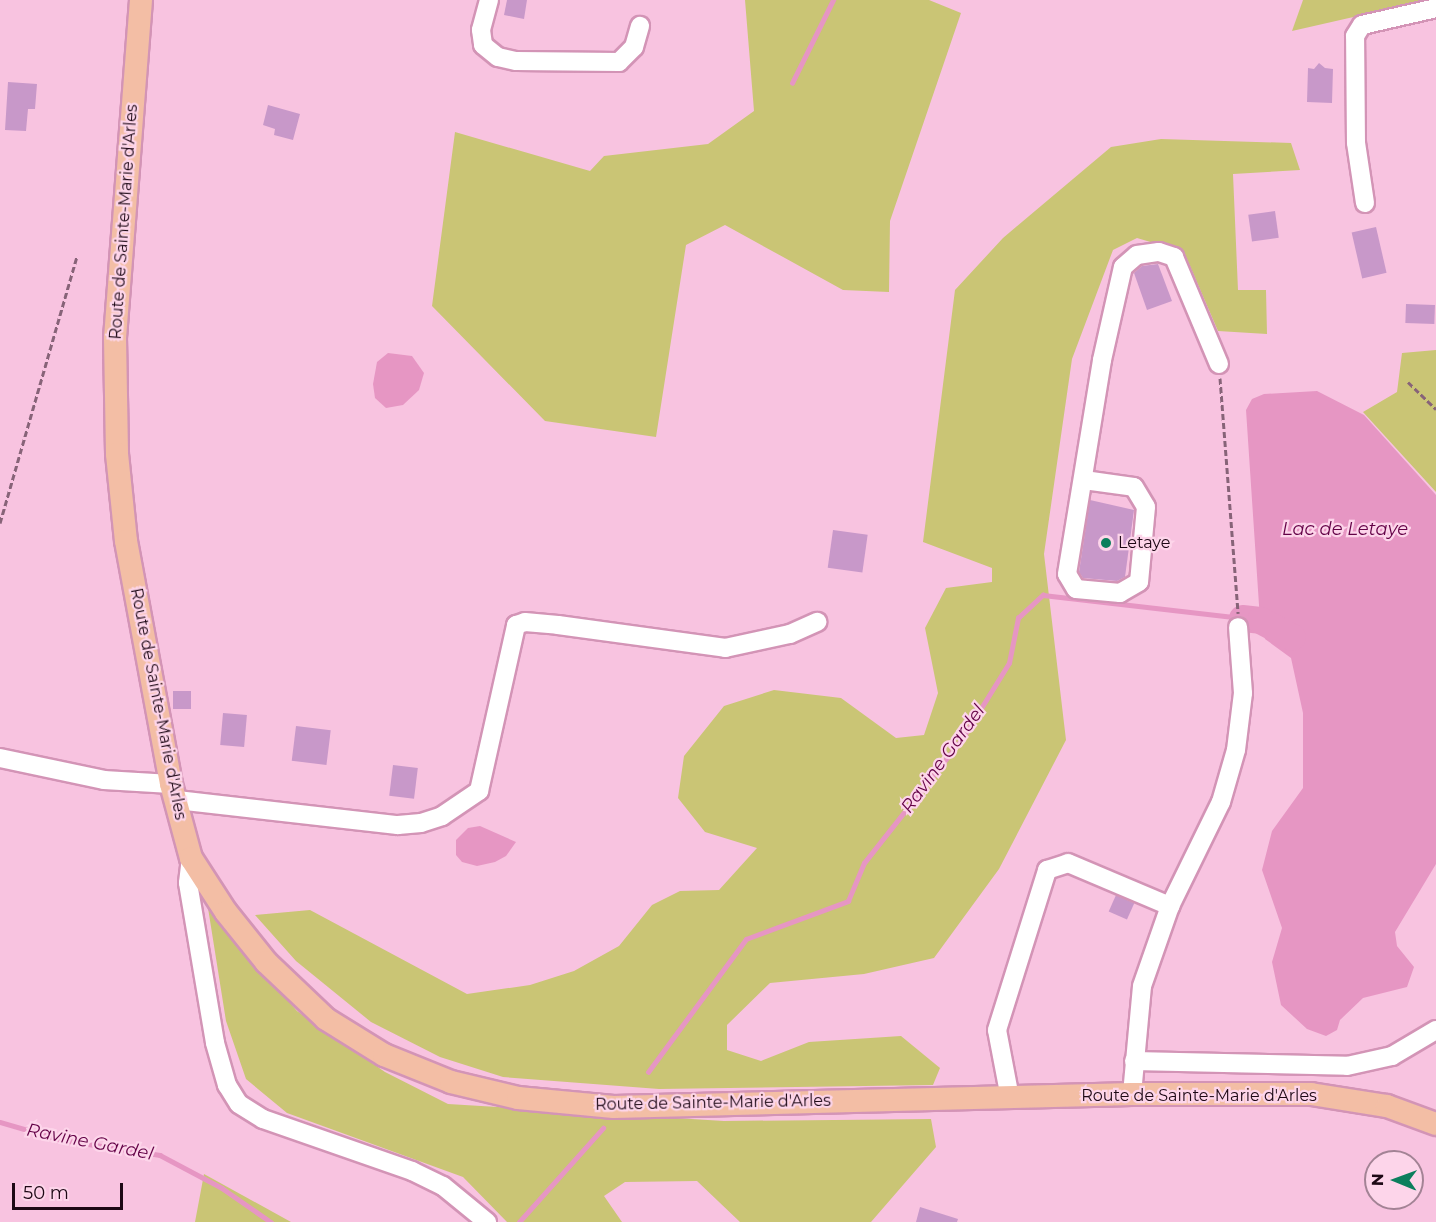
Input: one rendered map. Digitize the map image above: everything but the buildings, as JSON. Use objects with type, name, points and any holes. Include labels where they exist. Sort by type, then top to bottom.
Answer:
[{"type":"main road","name":"Route de Sainte-Marie d'Arles","points":[[141,0],[115,338],[117,454],[126,541],[174,792],[192,858],[226,912],[266,962],[326,1019],[384,1055],[451,1082],[518,1098],[614,1107],[1132,1094],[1311,1094],[1386,1106],[1436,1124]]},
{"type":"street","points":[[489,0],[481,30],[483,45],[498,57],[516,61],[619,62],[634,47],[640,26]]},
{"type":"street","points":[[1365,203],[1356,143],[1355,36],[1362,25],[1436,8]]},
{"type":"street","points":[[1084,480],[1134,487],[1146,507],[1139,582],[1120,593],[1076,589],[1067,574],[1102,360],[1123,267],[1137,255],[1159,252],[1174,257],[1219,364]]},
{"type":"street","points":[[1132,1094],[1142,986],[1170,906],[1221,802],[1236,750],[1243,693],[1238,620]]},
{"type":"street","points":[[0,758],[174,792],[398,825],[421,823],[442,816],[479,791],[516,625],[536,623],[725,648],[790,634],[818,622]]},
{"type":"street","points":[[192,858],[188,883],[215,1043],[227,1085],[239,1104],[263,1119],[412,1171],[443,1186],[487,1222]]},
{"type":"street","points":[[1010,1098],[997,1030],[1047,870],[1068,863],[1170,906]]},
{"type":"street","points":[[1134,1061],[1347,1066],[1392,1056],[1436,1030]]},
{"type":"path","points":[[0,523],[77,257]]},
{"type":"path","points":[[1219,364],[1238,620]]},
{"type":"path","points":[[1408,382],[1436,409]]},
{"type":"shaded area","points":[[745,0],[929,0],[961,13],[890,221],[889,292],[843,290],[725,225],[686,245],[656,437],[545,421],[432,306],[455,132],[590,171],[604,156],[708,144],[754,111]]},
{"type":"shaded area","points":[[1303,0],[1428,0],[1292,31]]},
{"type":"shaded area","points":[[1161,139],[1291,143],[1300,170],[1233,174],[1238,290],[1266,290],[1267,334],[1218,331],[1184,252],[1137,238],[1113,250],[1072,359],[1044,554],[1066,740],[999,869],[934,958],[864,974],[770,983],[727,1025],[727,1050],[761,1061],[809,1042],[901,1036],[940,1068],[933,1085],[659,1089],[503,1077],[440,1057],[371,1022],[296,961],[255,915],[310,910],[467,994],[530,985],[574,971],[619,946],[652,905],[680,891],[719,890],[757,848],[705,832],[678,798],[684,756],[724,706],[774,690],[841,698],[896,738],[924,735],[938,693],[925,628],[946,588],[992,582],[992,568],[923,542],[955,290],[1003,238],[1111,147]]},
{"type":"shaded area","points":[[1436,350],[1436,492],[1363,412],[1397,392],[1402,353]]},
{"type":"shaded area","points":[[208,908],[297,1011],[385,1072],[448,1104],[724,1121],[931,1119],[936,1147],[871,1222],[740,1222],[697,1181],[625,1182],[604,1196],[622,1222],[507,1222],[463,1177],[287,1113],[246,1079],[226,1021]]},
{"type":"shaded area","points":[[204,1174],[291,1222],[195,1222]]},
{"type":"water","points":[[388,353],[412,356],[424,373],[419,390],[403,405],[386,408],[375,398],[373,384],[377,362]]},
{"type":"water","name":"Lac de Letaye","points":[[1317,391],[1364,415],[1436,495],[1436,864],[1395,932],[1397,946],[1414,967],[1407,987],[1363,998],[1340,1020],[1337,1030],[1326,1036],[1307,1029],[1281,1005],[1272,962],[1282,928],[1262,870],[1272,831],[1303,788],[1303,713],[1291,658],[1265,639],[1260,620],[1246,410],[1252,399],[1264,394]]},
{"type":"water","points":[[480,826],[516,842],[506,856],[495,862],[477,866],[462,862],[456,855],[456,840],[468,828]]},
{"type":"waterway","points":[[792,83],[833,0]]},
{"type":"waterway","name":"Ravine Gardel","points":[[648,1072],[746,939],[848,901],[864,863],[962,739],[1009,663],[1018,618],[1043,595],[1242,618]]},
{"type":"waterway","name":"Ravine Gardel","points":[[1242,618],[1260,620],[1292,637]]},
{"type":"waterway","name":"Ravine Gardel","points":[[0,1122],[62,1140],[160,1155],[222,1188],[271,1222]]},
{"type":"waterway","name":"Ravine Gardel","points":[[519,1222],[603,1128]]},
{"type":"place","name":"Letaye","points":[[1106,543]]}]
